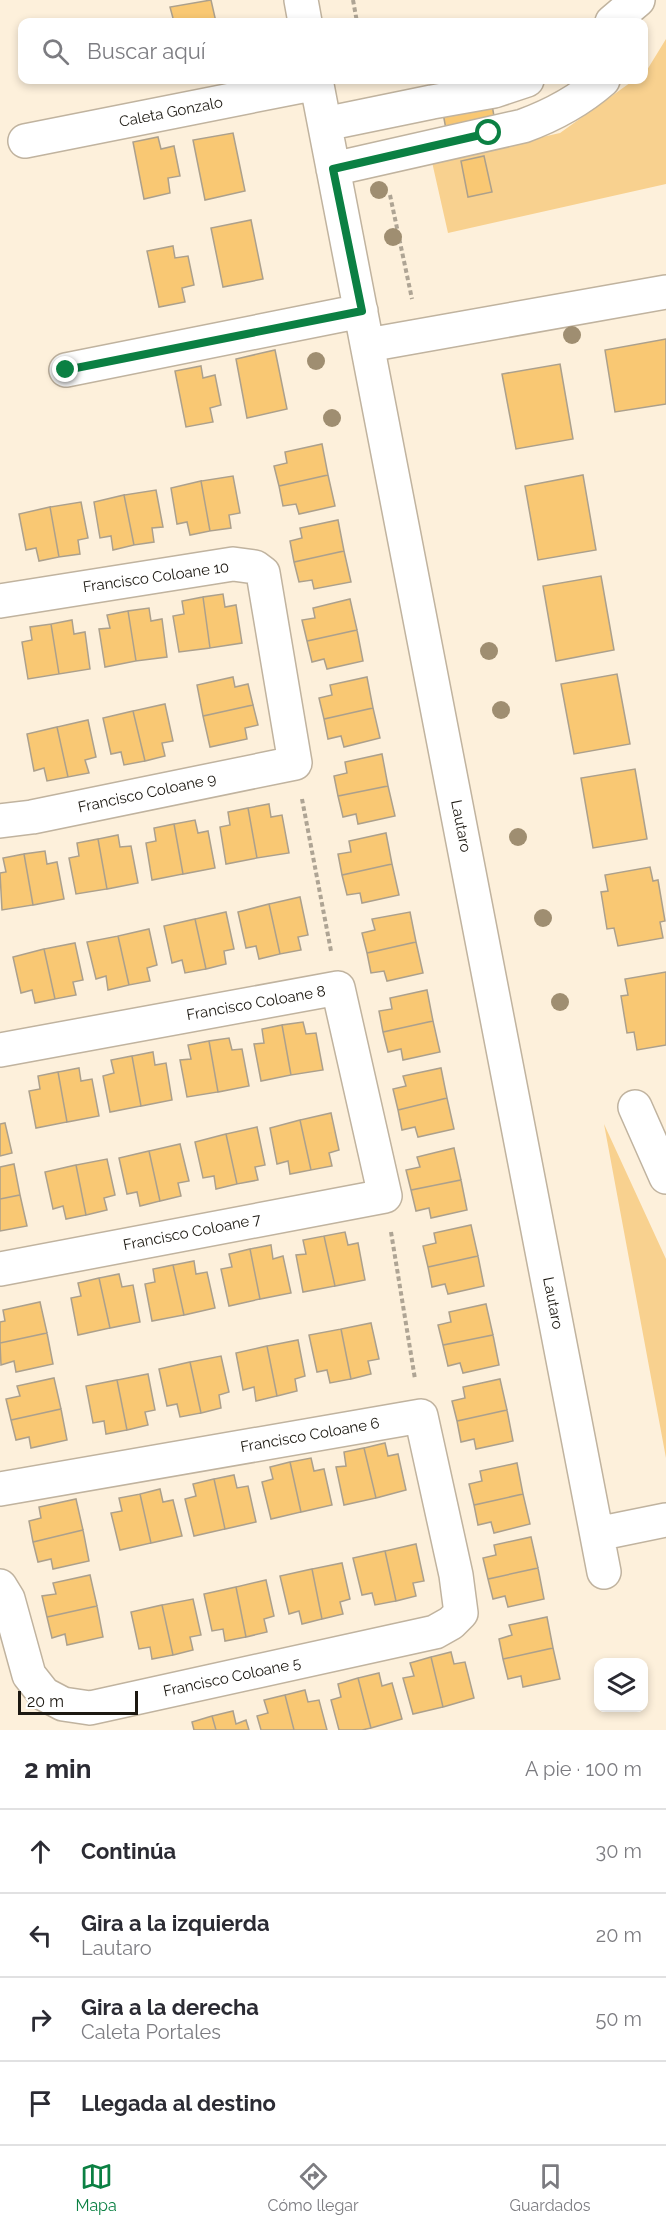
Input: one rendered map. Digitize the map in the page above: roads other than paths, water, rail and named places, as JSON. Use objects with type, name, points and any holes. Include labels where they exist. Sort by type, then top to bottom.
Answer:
[{"type":"street","points":[[301,0],[304,18]]},
{"type":"street","points":[[617,18],[638,0]]},
{"type":"street","points":[[648,18],[659,0]]},
{"type":"street","name":"Caleta Gonzalo","points":[[25,141],[301,84]]},
{"type":"street","name":"Lautaro","points":[[317,84],[604,1572]]},
{"type":"street","points":[[325,124],[494,91],[516,84]]},
{"type":"street","points":[[333,169],[523,126],[563,108],[597,84]]},
{"type":"street","points":[[368,345],[666,292]]},
{"type":"street","points":[[66,370],[362,311]]},
{"type":"street","name":"Francisco Coloane 10","points":[[0,601],[233,564],[255,567],[263,573],[295,763]]},
{"type":"street","name":"Francisco Coloane 9","points":[[0,821],[32,817],[295,763]]},
{"type":"street","name":"Francisco Coloane 8","points":[[0,1050],[338,988],[385,1196]]},
{"type":"street","points":[[635,1107],[666,1177]]},
{"type":"street","name":"Francisco Coloane 7","points":[[0,1269],[385,1196]]},
{"type":"street","name":"Francisco Coloane 6","points":[[0,1489],[421,1416],[456,1575],[461,1613]]},
{"type":"street","points":[[597,1534],[666,1520]]},
{"type":"street","name":"Francisco Coloane 5","points":[[0,1586],[8,1599],[29,1675],[44,1694],[63,1704],[90,1708],[435,1632],[451,1623],[461,1613]]}]
